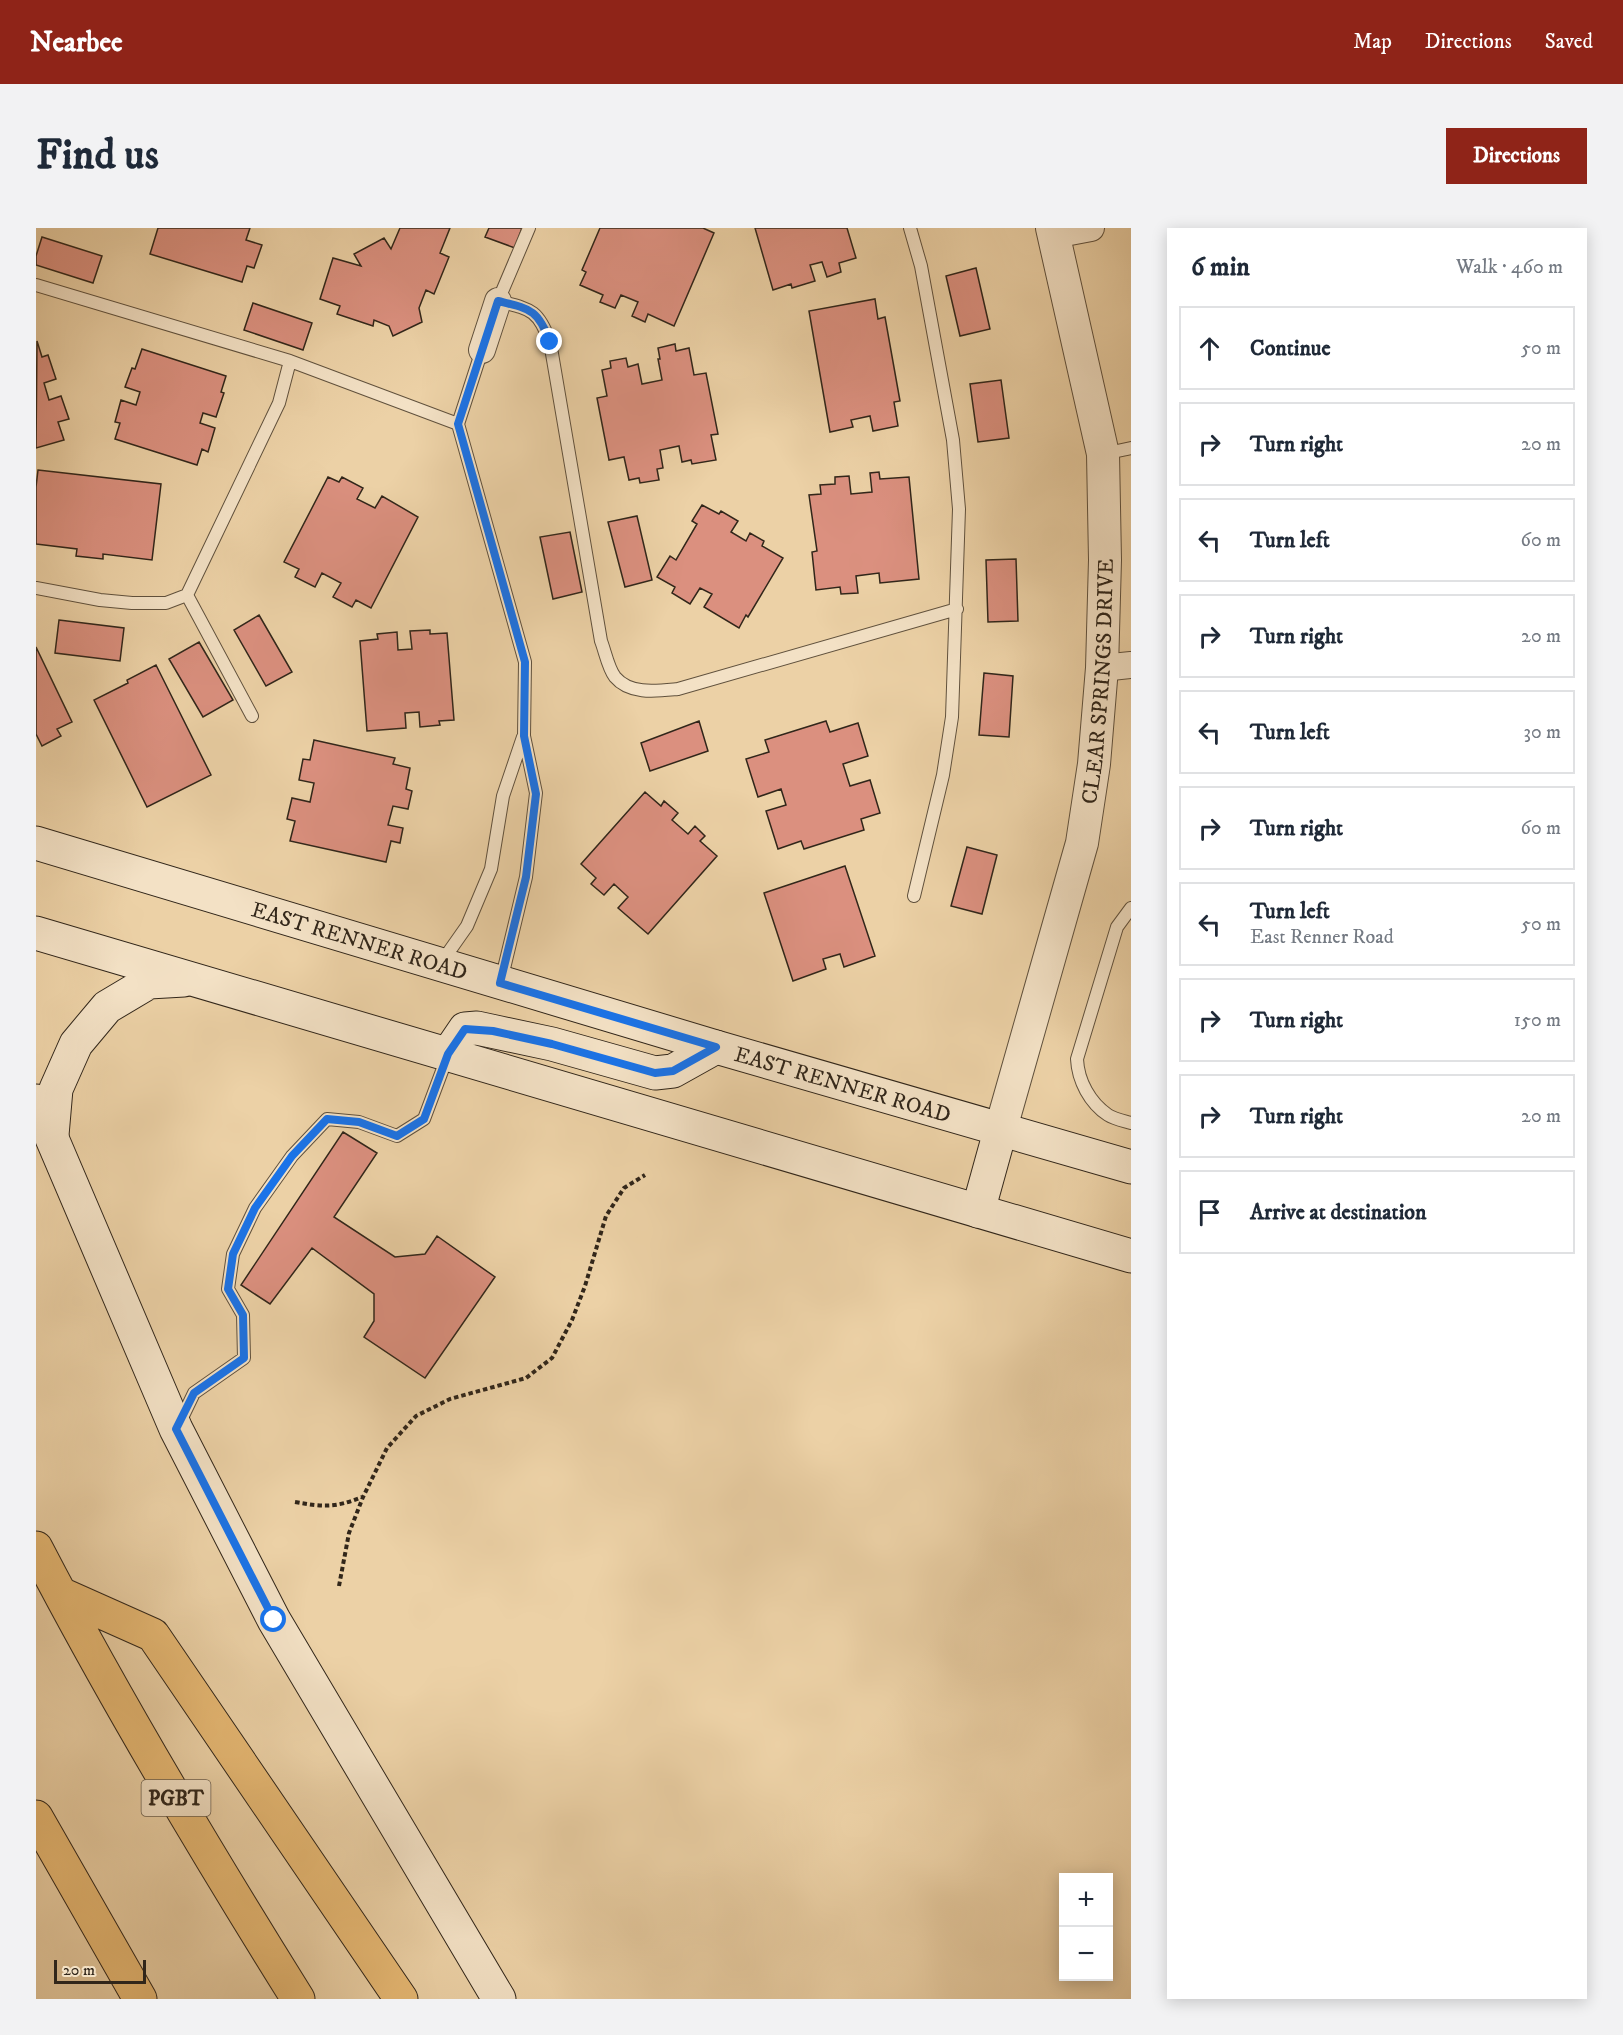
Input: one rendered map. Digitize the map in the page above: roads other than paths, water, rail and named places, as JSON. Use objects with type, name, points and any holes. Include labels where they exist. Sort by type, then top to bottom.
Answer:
[{"type":"highway","name":"PGBT","points":[[36,1548],[192,1826],[298,1999]]},
{"type":"highway","points":[[61,1594],[153,1635],[401,1999]]},
{"type":"highway","points":[[36,1816],[140,1999]]},
{"type":"main road","name":"EAST RENNER ROAD","points":[[36,843],[716,1047],[1131,1167]]},
{"type":"main road","points":[[36,933],[1131,1256]]},
{"type":"main road","points":[[44,1127],[56,1089],[76,1044],[107,1007],[149,982],[193,980]]},
{"type":"main road","points":[[448,1054],[465,1029],[477,1028],[552,1044],[655,1073],[673,1071],[716,1047]]},
{"type":"main road","points":[[36,1101],[44,1127],[176,1429],[274,1620],[499,1999]]},
{"type":"main road","points":[[978,1211],[1000,1128]]},
{"type":"street","points":[[1053,232],[1091,228]]},
{"type":"street","name":"CLEAR SPRINGS DRIVE","points":[[1000,1128],[1082,843],[1094,764],[1117,667],[1105,560],[1117,451],[1053,232]]},
{"type":"street","points":[[482,350],[498,301]]},
{"type":"lane","points":[[530,228],[498,301],[530,309],[544,325],[550,342],[601,641],[614,676],[628,687],[648,692],[678,689],[957,609]]},
{"type":"lane","points":[[910,228],[921,266],[953,440],[959,509],[952,717],[943,775],[914,896]]},
{"type":"lane","points":[[36,285],[290,361],[458,424]]},
{"type":"lane","points":[[482,350],[458,424],[525,662],[524,736],[536,794],[526,877],[500,983]]},
{"type":"lane","points":[[36,588],[100,600],[132,603],[166,603],[187,595],[279,403],[290,361]]},
{"type":"lane","points":[[187,595],[252,716]]},
{"type":"lane","points":[[441,963],[467,926],[491,869],[503,796],[524,736]]},
{"type":"lane","points":[[1131,908],[1117,927],[1077,1059],[1078,1076],[1093,1101],[1110,1117],[1131,1123]]},
{"type":"lane","points":[[176,1429],[194,1393],[244,1358],[243,1315],[228,1289],[233,1254],[255,1208],[292,1156],[327,1119],[359,1122],[397,1136],[424,1119],[448,1054]]}]
